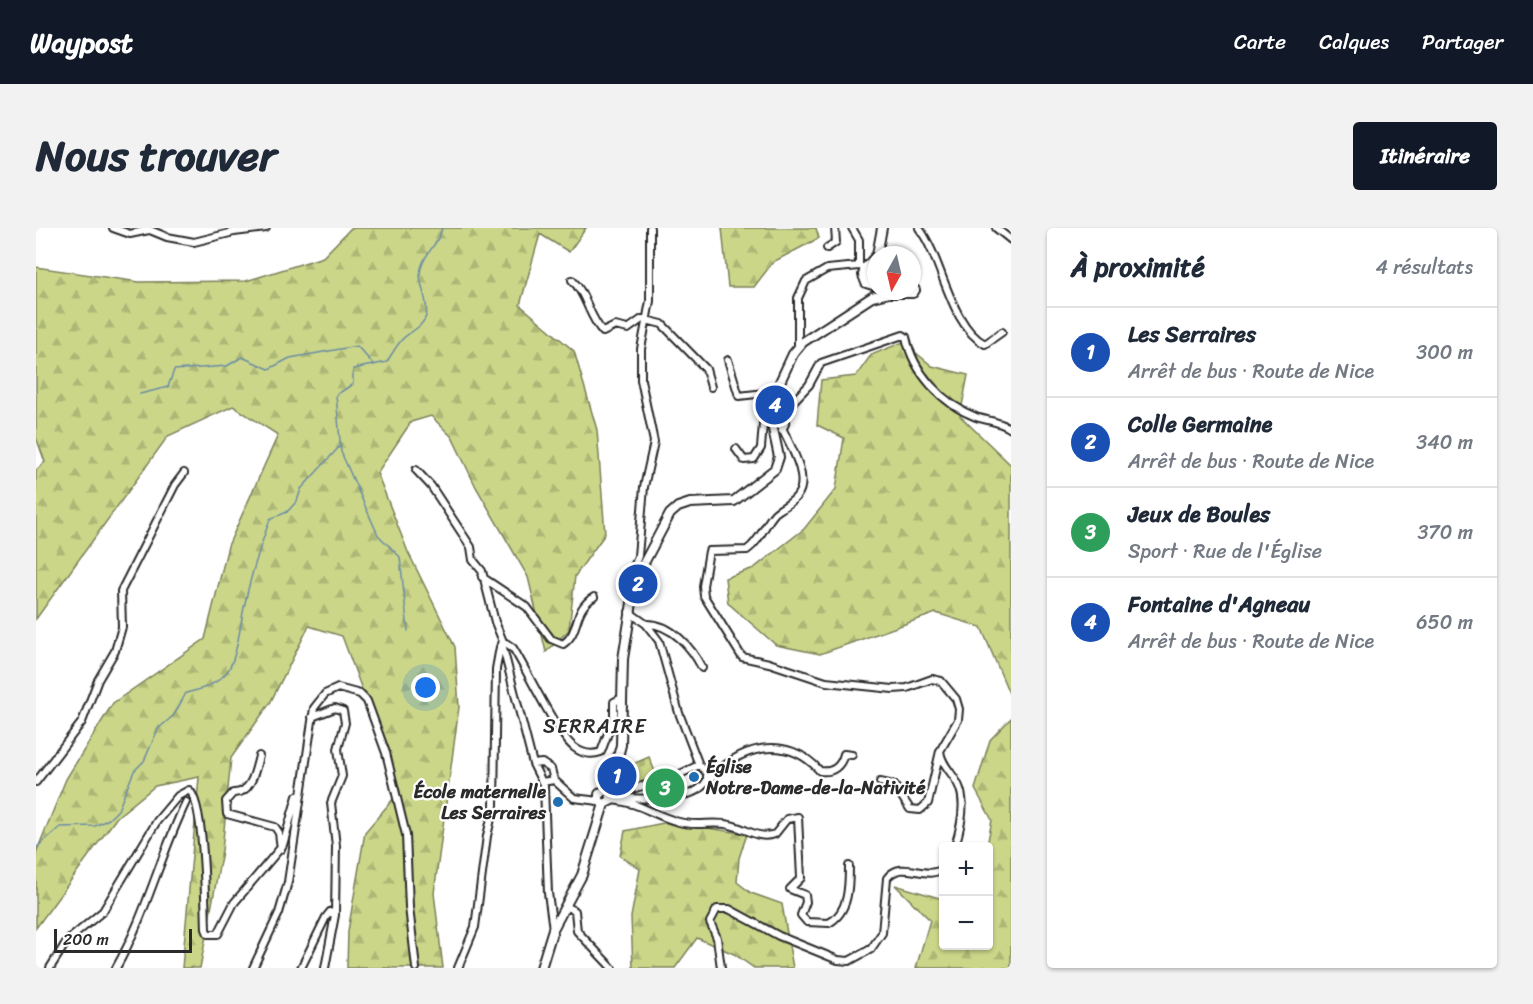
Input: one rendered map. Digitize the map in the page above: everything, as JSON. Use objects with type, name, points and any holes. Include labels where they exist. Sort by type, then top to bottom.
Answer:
[{"type":"main road","points":[[878,246],[882,228]]},
{"type":"main road","points":[[867,263],[862,267],[864,279],[867,281]]},
{"type":"main road","points":[[541,968],[553,929],[582,875],[608,798],[621,745],[622,668],[629,612],[637,574],[675,509],[690,503],[734,501],[775,469],[779,452],[770,409],[774,392],[798,347],[868,300]]},
{"type":"street","points":[[113,228],[130,234],[147,229],[168,237],[194,242],[234,232],[266,228]]},
{"type":"street","points":[[637,574],[633,569],[639,552],[639,520],[654,441],[641,380],[641,349],[647,320],[652,268],[650,228]]},
{"type":"street","points":[[827,248],[836,242],[835,228]]},
{"type":"street","points":[[798,347],[798,298],[806,281],[821,271],[862,267],[859,240],[852,228]]},
{"type":"street","points":[[919,228],[938,259],[948,294],[964,323],[985,344],[1002,332]]},
{"type":"street","points":[[996,228],[1011,240]]},
{"type":"street","points":[[572,280],[582,290],[585,303],[603,332],[615,326],[628,329],[639,320],[662,324],[706,369],[711,387]]},
{"type":"street","points":[[782,430],[785,424],[786,409],[809,385],[821,363],[903,335],[906,337],[920,372],[932,387],[967,412],[1002,423],[1011,429]]},
{"type":"street","points":[[728,360],[739,396],[774,392]]},
{"type":"street","points":[[736,449],[744,460],[754,459],[760,448],[764,412],[770,409],[775,412],[802,474],[799,493],[777,511],[761,538],[747,550],[709,551],[703,586],[704,596],[742,657],[769,663],[826,682],[901,689],[927,680],[941,681],[956,699],[959,709],[958,720],[937,754],[928,803],[920,810],[910,808],[894,785],[879,782]]},
{"type":"street","points":[[416,470],[461,529],[471,547],[473,560],[482,571],[533,764],[542,782],[545,796],[550,916],[553,929]]},
{"type":"street","points":[[36,782],[82,722],[98,680],[115,651],[122,627],[121,591],[175,485],[184,473]]},
{"type":"street","points":[[482,577],[527,607],[551,639],[563,644],[571,637],[580,609],[594,597]]},
{"type":"street","points":[[629,612],[646,624],[662,649],[673,698],[699,765],[707,773],[705,784]]},
{"type":"street","points":[[646,624],[658,626],[679,638],[691,650],[702,668]]},
{"type":"street","points":[[503,644],[513,648],[565,737],[581,752],[591,754],[601,752],[614,717],[614,702],[622,698]]},
{"type":"street","points":[[458,968],[475,927],[488,828],[494,806],[496,669],[498,650],[503,644]]},
{"type":"street","points":[[253,968],[279,913],[288,882],[312,717],[319,699],[334,688],[360,694],[371,706],[403,813],[409,907],[416,968]]},
{"type":"street","points":[[312,717],[335,708],[343,711],[345,718],[338,749],[342,770],[341,783],[331,803],[336,853],[335,915],[325,968]]},
{"type":"street","points":[[533,764],[542,763],[551,769],[554,780],[572,797],[583,801],[608,798],[672,797],[696,792],[715,771],[734,757],[757,749],[776,749],[798,754],[812,760],[820,771],[826,772],[841,763],[844,754],[852,755]]},
{"type":"street","points":[[940,751],[944,766],[961,793],[960,825],[956,842]]},
{"type":"street","points":[[259,756],[246,789],[240,794],[233,793],[226,801],[227,813],[274,827],[279,833],[281,849]]},
{"type":"street","points":[[608,798],[676,776],[699,765]]},
{"type":"street","points":[[542,782],[554,780]]},
{"type":"street","points":[[50,968],[67,941],[103,911],[157,821],[184,792],[189,790],[194,795],[202,830],[206,929],[208,934],[218,934],[234,903],[281,849],[302,784]]},
{"type":"street","points":[[608,798],[640,805],[675,822],[723,823],[761,836],[775,834],[787,819],[796,816],[800,818],[801,878],[790,889],[805,895],[802,918],[807,922],[829,923],[843,909],[849,866]]},
{"type":"street","points":[[116,968],[138,925],[162,857],[186,802]]},
{"type":"street","points":[[721,968],[717,938],[710,922],[717,909],[729,909],[779,936],[838,960],[849,961],[865,953],[879,938],[884,926],[887,878],[891,873],[901,868],[935,873],[939,871]]},
{"type":"street","points":[[565,906],[575,911],[575,927],[584,941],[612,968]]},
{"type":"street","points":[[301,968],[330,912],[335,915]]},
{"type":"green space","points":[[351,228],[586,228],[569,252],[540,234],[520,305],[574,351],[597,430],[605,534],[575,576],[569,630],[546,652],[528,577],[476,487],[452,437],[431,416],[411,422],[377,473],[408,552],[455,647],[459,707],[434,893],[443,968],[347,968],[348,931],[365,832],[400,791],[342,636],[309,626],[270,703],[231,758],[222,851],[200,968],[182,968],[199,777],[155,786],[117,817],[36,928],[36,853],[66,779],[113,703],[205,639],[228,546],[278,435],[233,406],[168,436],[36,619],[36,470],[45,462],[36,437],[36,267],[139,282],[246,281],[323,257]]},
{"type":"green space","points":[[722,228],[816,228],[819,238],[773,262],[754,287],[728,287]]},
{"type":"green space","points":[[903,342],[932,366],[968,375],[960,416],[1011,465],[1011,698],[981,627],[936,613],[820,654],[776,645],[728,603],[725,578],[754,568],[804,529],[836,489],[844,438],[817,425],[821,380],[856,376],[871,355]]},
{"type":"green space","points":[[1011,718],[1011,968],[916,968],[930,920],[895,885],[939,898],[939,950],[993,950],[993,842],[988,842],[992,820],[975,789],[990,740]]},
{"type":"green space","points":[[649,757],[658,779],[614,791],[619,770]]},
{"type":"green space","points":[[668,822],[747,834],[739,858],[737,882],[751,893],[782,904],[793,968],[754,968],[734,954],[697,938],[675,968],[633,968],[631,917],[640,869],[620,856],[625,831]]},
{"type":"waterway","points":[[408,631],[400,557],[378,535],[341,452],[336,395],[353,384],[353,369],[387,362],[403,339],[424,320],[427,310],[420,271],[442,228]]},
{"type":"waterway","points":[[140,394],[168,387],[174,370],[227,366],[242,357],[269,369],[290,358],[357,346],[374,365]]},
{"type":"waterway","points":[[36,848],[60,827],[95,826],[109,819],[118,810],[134,771],[144,761],[158,729],[174,715],[186,693],[213,684],[226,673],[236,650],[250,582],[270,519],[287,512],[297,501],[301,489],[340,446]]},
{"type":"place","name":"Fontaine d'Agneau","points":[[775,405]]},
{"type":"place","name":"Colle Germaine","points":[[638,584]]},
{"type":"place","name":"Les Serraires","points":[[617,776]]},
{"type":"place","name":"Église Notre-Dame-de-la-Nativité","points":[[694,777]]},
{"type":"place","name":"Jeux de Boules","points":[[665,788]]},
{"type":"place","name":"École maternelle Les Serraires","points":[[558,802]]},
{"type":"district","name":"SERRAIRE","points":[[595,726]]}]
